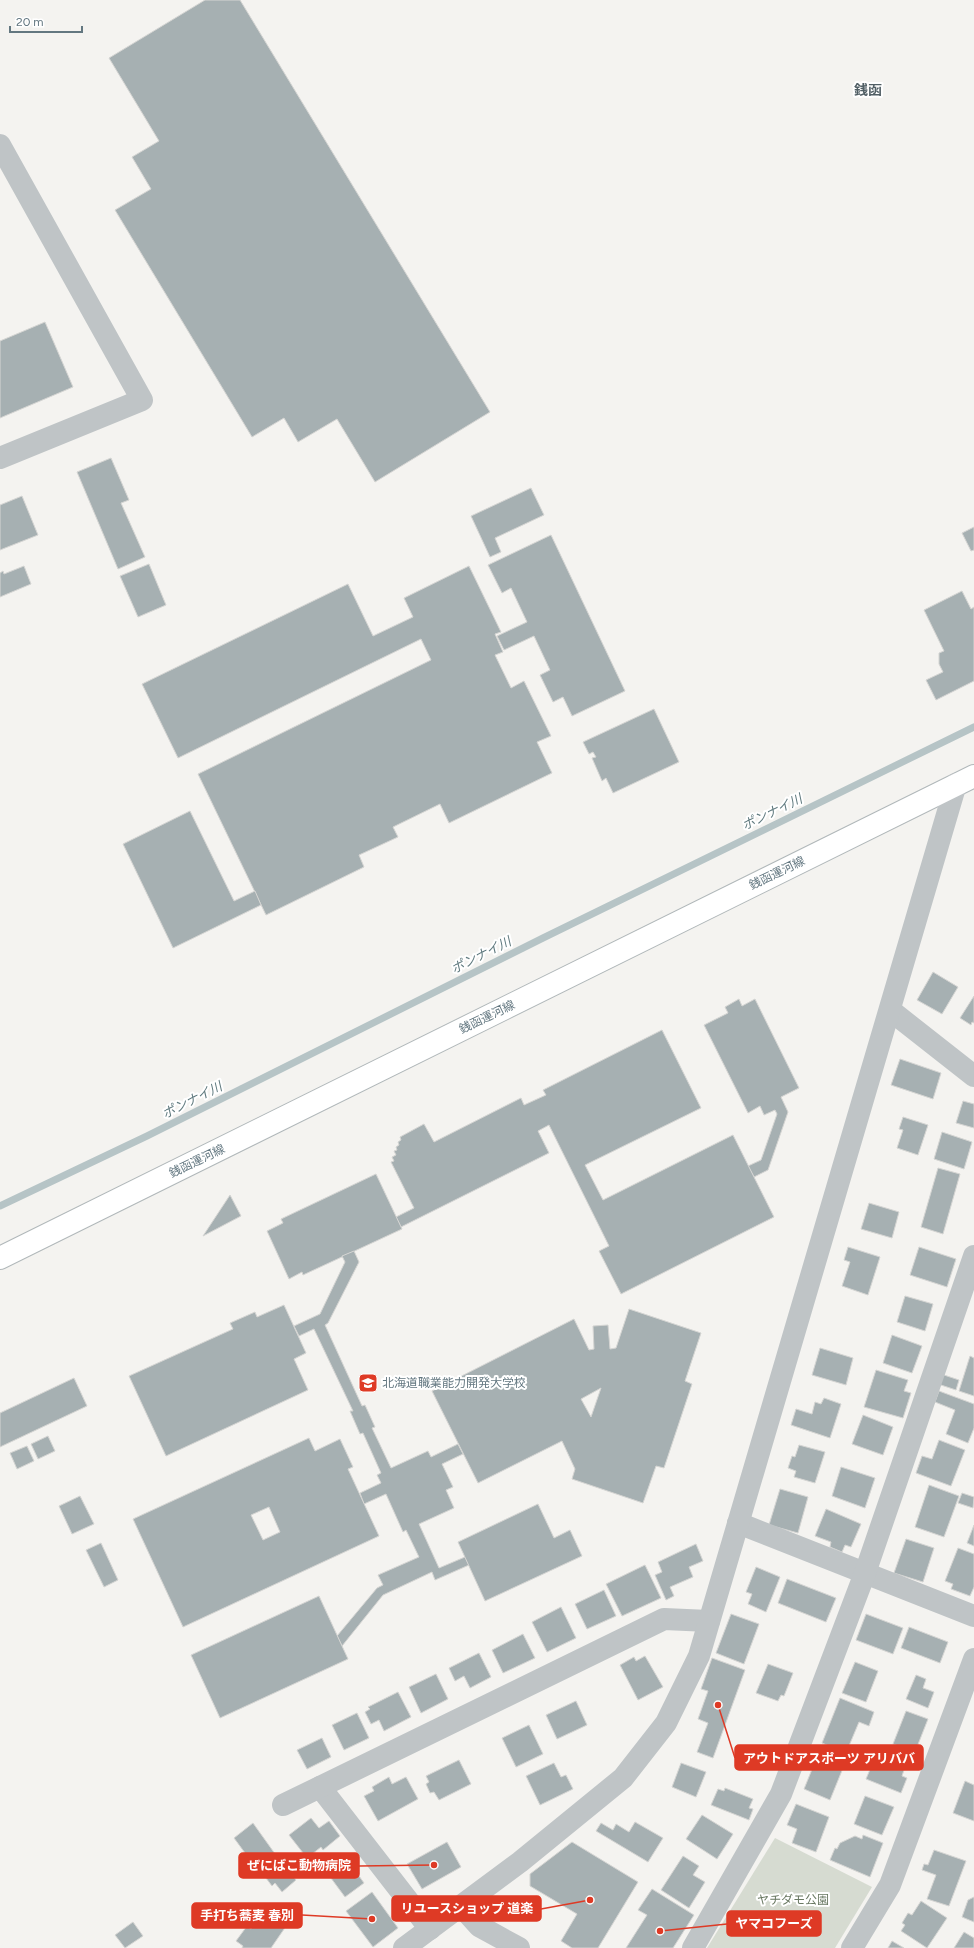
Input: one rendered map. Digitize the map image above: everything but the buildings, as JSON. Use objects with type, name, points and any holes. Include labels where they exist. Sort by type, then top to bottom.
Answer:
[{"type":"street","points":[[0,145],[142,400],[0,458]]},
{"type":"street","points":[[404,1948],[520,1862],[623,1778],[666,1723],[699,1656],[890,1010],[965,780]]},
{"type":"street","name":"銭函運河線","points":[[0,1258],[965,780]]},
{"type":"street","points":[[890,1010],[974,1076]]},
{"type":"street","points":[[693,1948],[781,1794],[865,1573],[974,1256]]},
{"type":"street","points":[[738,1523],[974,1616]]},
{"type":"street","points":[[283,1805],[664,1619],[709,1621]]},
{"type":"street","points":[[852,1948],[890,1885],[974,1659]]},
{"type":"street","points":[[320,1787],[430,1929]]},
{"type":"street","points":[[461,1906],[479,1926],[519,1948]]},
{"type":"green space","name":"ヤチダモ公園","points":[[775,1838],[872,1887],[835,1948],[707,1948]]},
{"type":"waterway","name":"ポンナイ川","points":[[0,1206],[147,1136],[543,938],[974,727]]},
{"type":"place","name":"北海道職業能力開発大学校","points":[[368,1383]]},
{"type":"place","name":"アウトドアスポーツ アリババ","points":[[718,1705]]},
{"type":"place","name":"ぜにばこ動物病院","points":[[434,1865]]},
{"type":"place","name":"リユースショップ 道楽","points":[[590,1900]]},
{"type":"place","name":"手打ち蕎麦 春別","points":[[372,1919]]},
{"type":"place","name":"ヤマコフーズ","points":[[660,1931]]},
{"type":"district","name":"銭函","points":[[868,90]]}]
